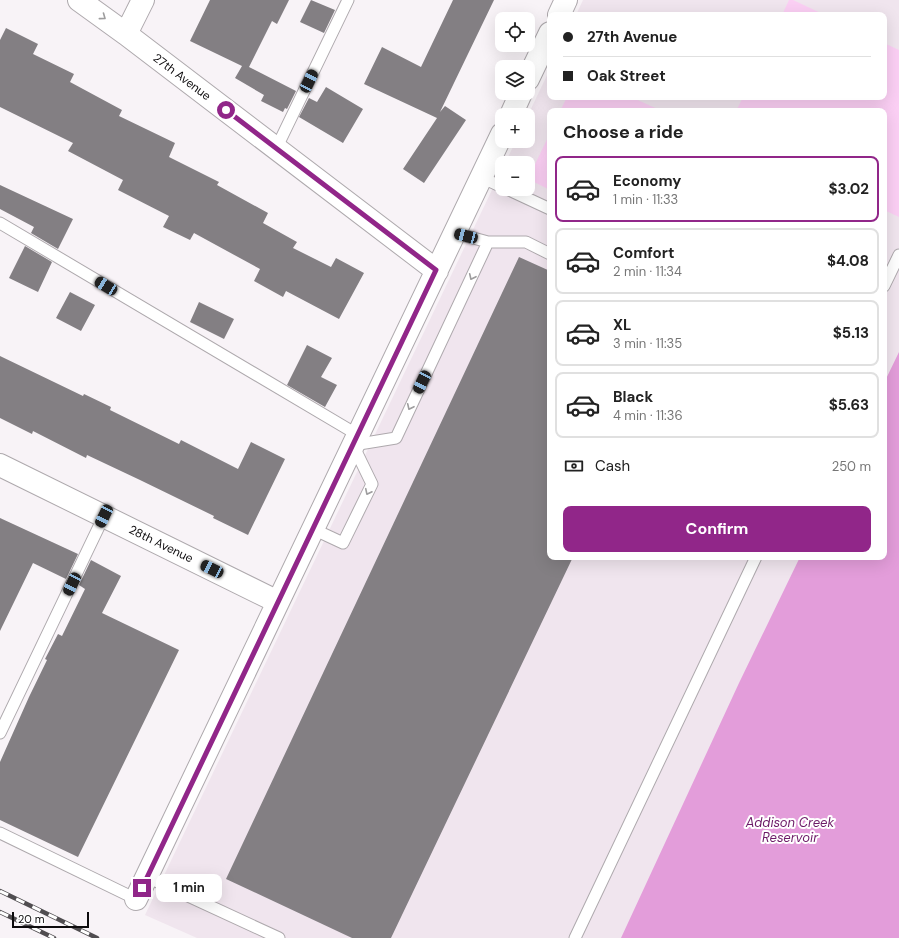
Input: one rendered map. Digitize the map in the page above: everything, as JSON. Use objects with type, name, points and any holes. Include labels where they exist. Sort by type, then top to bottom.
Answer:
[{"type":"street","name":"27th Avenue","points":[[79,0],[126,34],[436,270]]},
{"type":"street","points":[[126,34],[143,0]]},
{"type":"street","points":[[560,12],[566,0]]},
{"type":"street","points":[[535,64],[547,39]]},
{"type":"street","points":[[136,899],[495,148]]},
{"type":"street","name":"28th Avenue","points":[[0,465],[278,602]]},
{"type":"lane","points":[[276,149],[348,0]]},
{"type":"lane","points":[[481,177],[495,184]]},
{"type":"lane","points":[[521,196],[547,208]]},
{"type":"lane","points":[[0,223],[356,440],[396,438],[488,242]]},
{"type":"lane","points":[[455,233],[488,242],[526,242],[547,252]]},
{"type":"lane","points":[[887,280],[899,255]]},
{"type":"lane","points":[[313,529],[343,543],[372,484],[356,440]]},
{"type":"lane","points":[[0,733],[104,516]]},
{"type":"lane","points":[[575,938],[755,560]]},
{"type":"lane","points":[[0,833],[136,899]]},
{"type":"lane","points":[[147,877],[279,938]]},
{"type":"shaded area","points":[[583,0],[899,0],[899,938],[197,938],[145,915],[495,184],[495,196],[535,196],[535,156],[508,156],[512,148],[535,148],[535,108],[531,108],[547,75],[547,100],[887,100],[887,12],[577,12]]},
{"type":"shaded area","points":[[789,0],[793,0],[819,12],[783,12]]},
{"type":"shaded area","points":[[887,44],[899,50],[899,217],[887,211],[887,108],[738,108],[742,100],[887,100]]},
{"type":"shaded area","points":[[566,100],[638,100],[655,108],[562,108]]},
{"type":"shaded area","points":[[547,139],[547,188],[535,182],[535,164]]},
{"type":"water","name":"Addison Creek Reservoir","points":[[899,352],[899,938],[621,938],[739,683],[799,560],[887,560],[887,377]]},
{"type":"building","points":[[210,0],[289,0],[277,24],[272,21],[249,67],[296,91],[287,109],[285,108],[283,112],[261,101],[264,95],[235,78],[242,66],[190,41]]},
{"type":"building","points":[[311,0],[335,10],[324,33],[300,22]]},
{"type":"building","points":[[453,0],[494,0],[440,112],[445,106],[466,120],[424,183],[403,169],[437,118],[364,84],[382,47],[421,67]]},
{"type":"building","points":[[6,28],[38,44],[33,54],[74,74],[70,82],[122,110],[119,116],[175,143],[169,157],[219,182],[217,185],[268,213],[263,223],[297,242],[293,248],[331,267],[336,258],[364,273],[339,319],[286,291],[283,297],[254,281],[260,269],[194,233],[190,240],[163,227],[169,216],[118,190],[123,180],[68,151],[73,143],[0,107],[0,40]]},
{"type":"building","points":[[326,87],[363,109],[343,143],[299,117],[309,98],[317,102]]},
{"type":"building","points":[[0,185],[73,219],[58,249],[31,233],[34,227],[0,209]]},
{"type":"building","points":[[25,246],[52,262],[38,292],[9,278]]},
{"type":"building","points":[[519,257],[547,270],[547,560],[572,560],[391,938],[352,938],[226,879]]},
{"type":"building","points":[[70,292],[95,305],[81,331],[56,318]]},
{"type":"building","points":[[199,302],[234,319],[224,339],[190,322]]},
{"type":"building","points":[[307,345],[332,358],[321,377],[337,385],[325,407],[287,385]]},
{"type":"building","points":[[0,356],[83,396],[84,394],[111,407],[110,410],[179,444],[181,440],[238,469],[251,442],[285,459],[248,535],[213,518],[214,516],[140,480],[87,455],[86,458],[33,431],[32,434],[0,418]]},
{"type":"building","points":[[0,518],[78,554],[66,579],[33,563],[0,631]]},
{"type":"building","points":[[91,560],[121,576],[102,613],[179,650],[78,857],[0,820],[0,762],[47,660],[45,659],[58,634],[62,636],[85,589],[79,585]]},
{"type":"railway","points":[[0,891],[97,938]]},
{"type":"railway","points":[[0,912],[54,938]]},
{"type":"route","points":[[142,888],[436,270],[226,110]]}]
